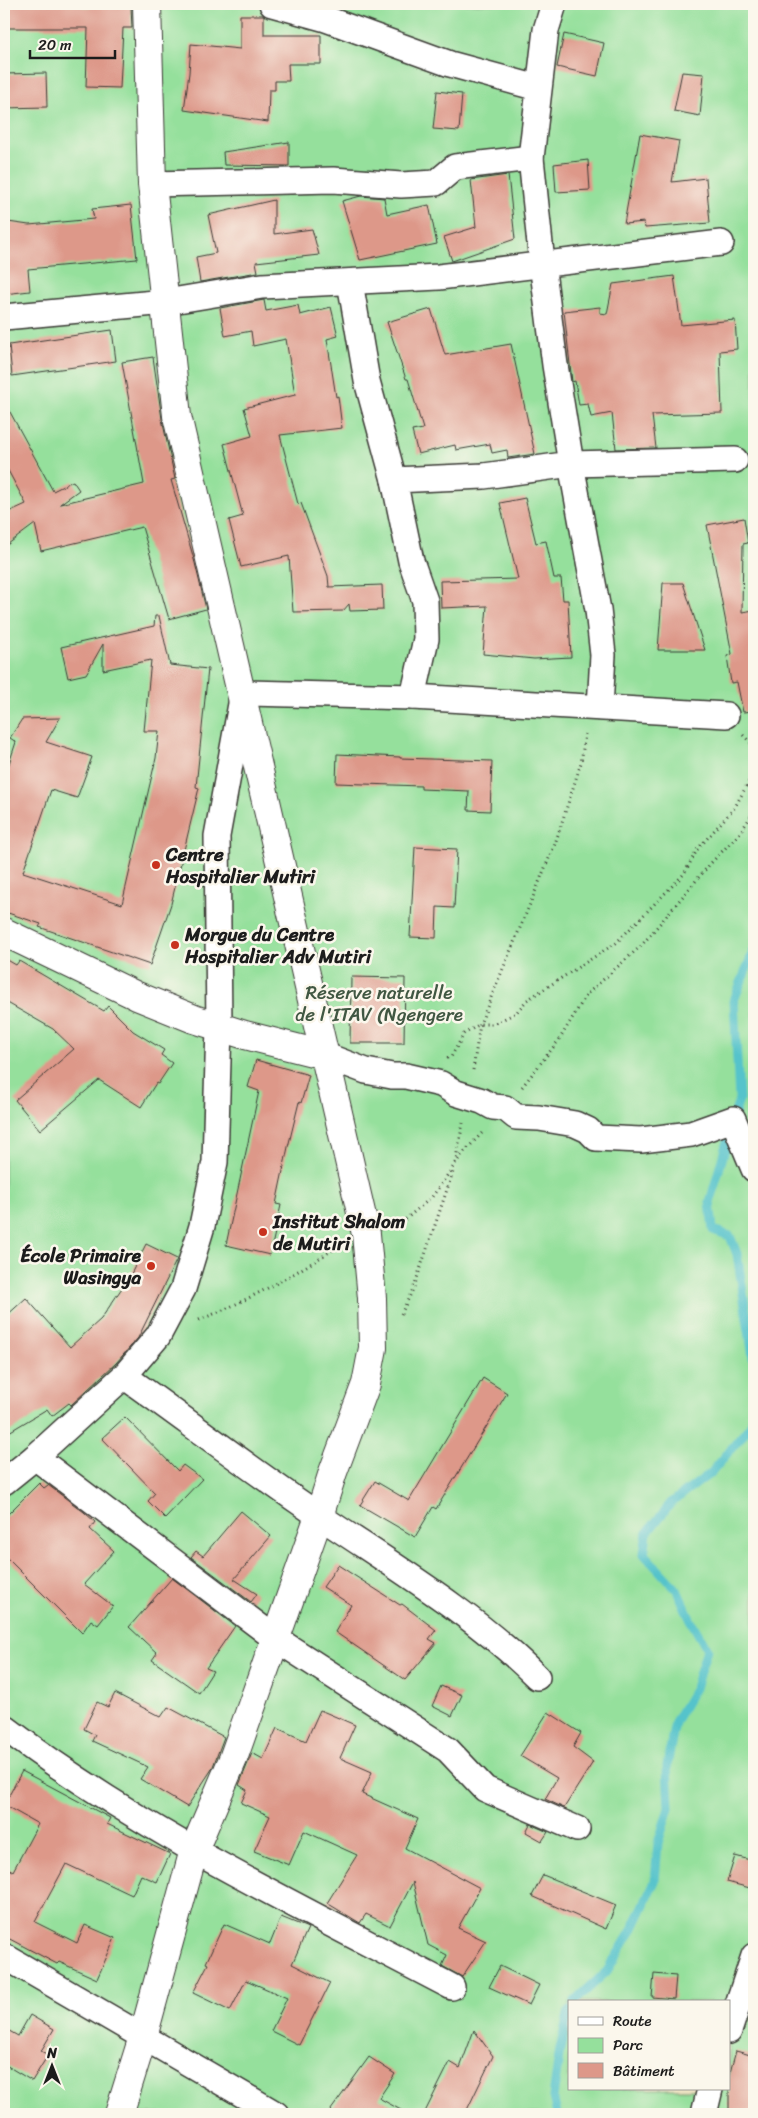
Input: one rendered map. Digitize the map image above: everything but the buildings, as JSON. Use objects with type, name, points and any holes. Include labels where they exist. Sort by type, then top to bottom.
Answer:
[{"type":"street","points":[[119,2114],[143,2037],[194,1850],[233,1759],[320,1516],[333,1472],[366,1384],[373,1348],[372,1298],[366,1234],[242,693],[220,607],[178,416],[152,184],[147,4]]},
{"type":"street","points":[[272,4],[326,18],[450,64],[538,88]]},
{"type":"street","points":[[554,4],[546,30],[531,158],[542,263],[571,464],[598,610],[603,655],[600,707]]},
{"type":"street","points":[[152,184],[333,180],[401,185],[436,183],[455,167],[531,158]]},
{"type":"street","points":[[4,317],[166,302],[262,286],[439,277],[542,263],[721,243]]},
{"type":"street","points":[[350,282],[367,381],[394,480],[411,562],[425,601],[426,639],[413,697]]},
{"type":"street","points":[[394,480],[484,476],[571,464],[734,460]]},
{"type":"street","points":[[242,693],[413,697],[726,715]]},
{"type":"street","points":[[4,1482],[36,1457],[124,1376],[158,1336],[183,1289],[202,1226],[214,1162],[219,1027],[217,836],[242,693]]},
{"type":"street","points":[[4,932],[137,996],[219,1027],[324,1055],[366,1071],[392,1076],[406,1076],[441,1084],[456,1093],[482,1101],[493,1107],[505,1108],[516,1117],[539,1118],[575,1124],[588,1130],[596,1138],[641,1140],[691,1134],[733,1119],[754,1169]]},
{"type":"street","points":[[124,1376],[320,1516],[452,1606],[510,1649],[538,1677]]},
{"type":"street","points":[[36,1457],[276,1639],[448,1750],[485,1789],[577,1829]]},
{"type":"street","points":[[4,1727],[30,1747],[138,1818],[452,1988]]},
{"type":"street","points":[[4,1956],[276,2114]]},
{"type":"street","points":[[730,2029],[748,1994],[754,1956]]},
{"type":"street","points":[[704,2114],[710,2090]]},
{"type":"path","points":[[473,1072],[480,1024],[557,836],[581,763],[586,724],[600,707]]},
{"type":"path","points":[[441,1058],[450,1057],[464,1034],[480,1024],[493,1024],[516,1013],[527,1000],[616,943],[684,874],[697,850],[736,807],[754,772]]},
{"type":"path","points":[[397,1322],[414,1288],[445,1199],[455,1165],[464,1119]]},
{"type":"green space","name":"Réserve naturelle de l'ITAV (Ngengere","points":[[4,4],[754,4],[754,2114],[4,2114]]},
{"type":"waterway","points":[[754,950],[734,1000],[739,1099],[710,1202],[713,1230],[730,1236],[737,1254],[754,1363]]},
{"type":"waterway","points":[[576,2000],[607,1971],[631,1932],[655,1881],[658,1843],[669,1808],[667,1766],[675,1722],[695,1688],[707,1649],[692,1623],[677,1590],[644,1554],[647,1533],[671,1503],[712,1472],[750,1426],[754,1417]]},
{"type":"waterway","points":[[557,2114],[553,2097],[560,2049],[568,2015]]},
{"type":"place","name":"Centre Hospitalier Mutiri","points":[[156,865]]},
{"type":"place","name":"Morgue du Centre Hospitalier Adv Mutiri","points":[[175,945]]},
{"type":"place","name":"Institut Shalom de Mutiri","points":[[263,1232]]},
{"type":"place","name":"École Primaire Wasingya","points":[[151,1266]]}]
